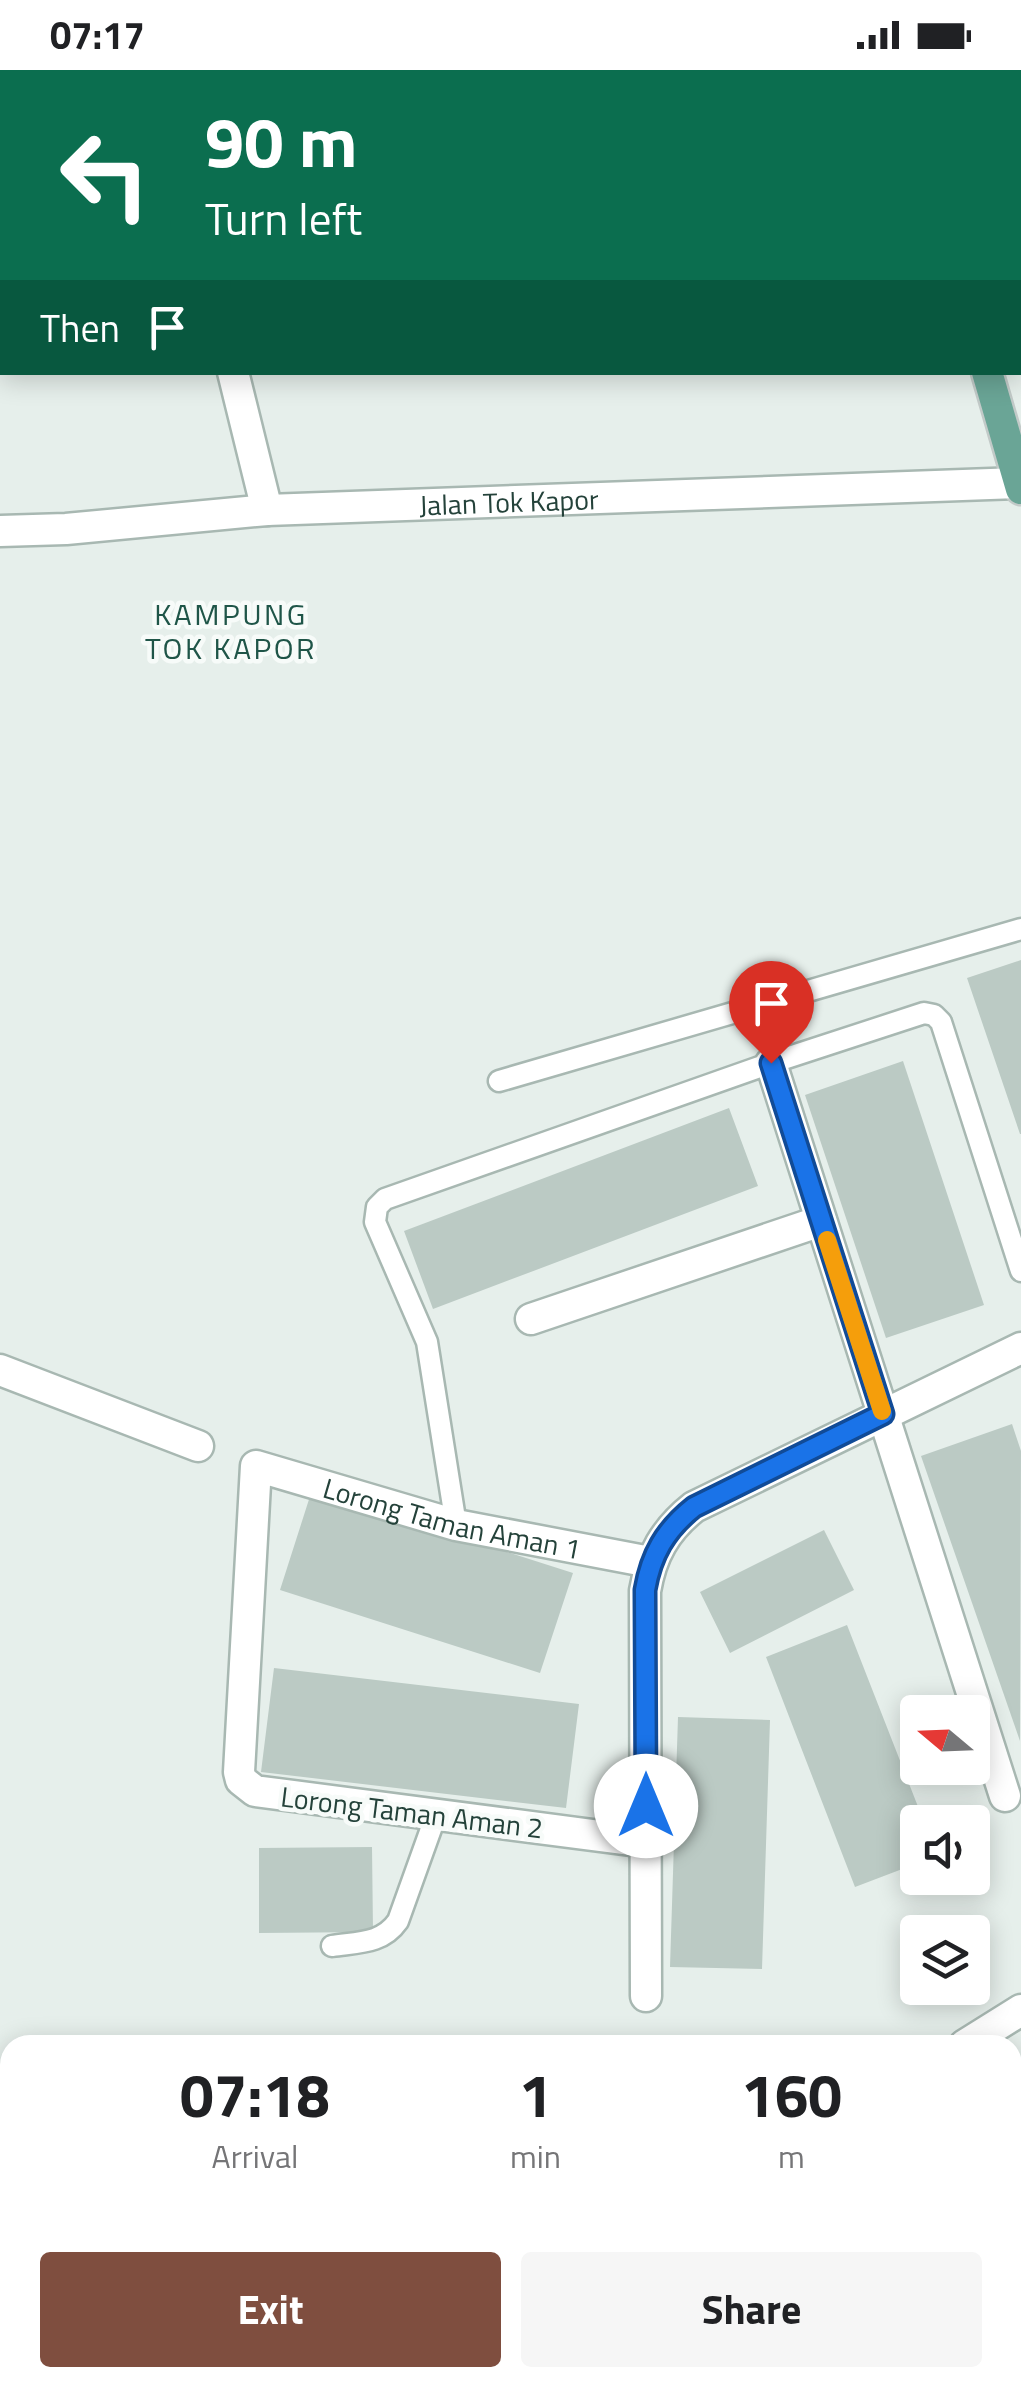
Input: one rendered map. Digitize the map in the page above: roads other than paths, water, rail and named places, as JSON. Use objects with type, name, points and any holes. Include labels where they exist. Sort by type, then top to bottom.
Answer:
[{"type":"main road","points":[[987,375],[1020,486]]},
{"type":"street","points":[[234,375],[267,510]]},
{"type":"street","name":"Jalan Tok Kapor","points":[[0,531],[66,529],[267,510],[1020,486]]},
{"type":"street","points":[[771,1063],[1006,1796]]},
{"type":"street","points":[[532,1318],[821,1221]]},
{"type":"street","points":[[646,1996],[645,1590],[650,1562],[672,1525],[694,1507],[1021,1348]]},
{"type":"street","points":[[0,1370],[198,1446]]},
{"type":"street","name":"Lorong Taman Aman 1","points":[[241,1780],[256,1466],[456,1524],[650,1562]]},
{"type":"street","name":"Lorong Taman Aman 2","points":[[241,1780],[255,1792],[646,1842]]},
{"type":"street","points":[[981,2035],[1021,2010]]},
{"type":"lane","points":[[499,1080],[1021,929]]},
{"type":"lane","points":[[456,1524],[427,1342],[375,1222],[377,1207],[386,1199],[924,1013],[941,1022],[1021,1271]]},
{"type":"lane","points":[[332,1946],[380,1939],[390,1932],[398,1921],[436,1815]]},
{"type":"district","name":"KAMPUNG TOK KAPOR","points":[[231,631]]}]
